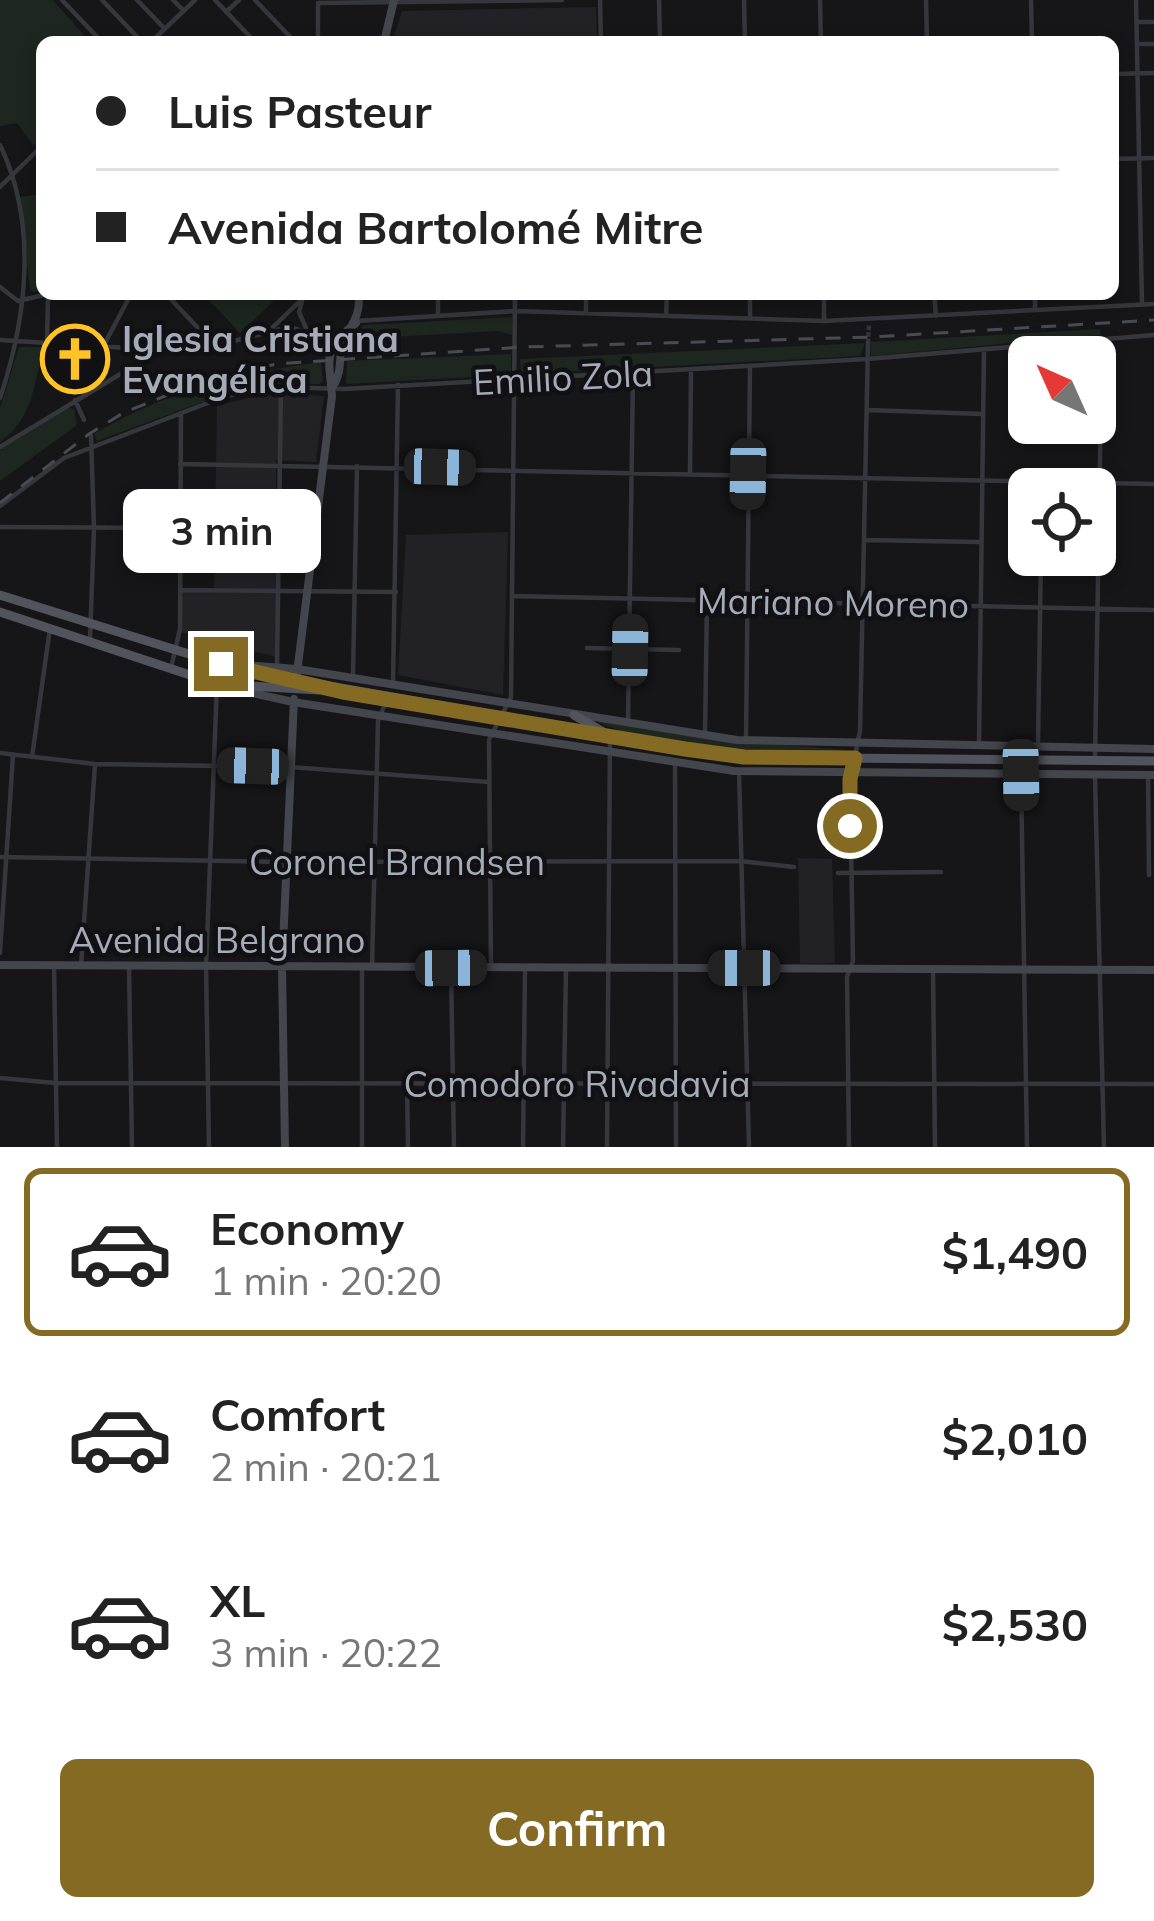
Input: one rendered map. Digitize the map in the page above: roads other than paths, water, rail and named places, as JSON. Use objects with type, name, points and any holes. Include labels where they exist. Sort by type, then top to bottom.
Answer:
[{"type":"main road","points":[[0,595],[240,670],[343,692],[736,756],[1154,761]]},
{"type":"main road","points":[[0,612],[218,684],[296,680]]},
{"type":"main road","points":[[218,684],[222,671],[240,670]]},
{"type":"main road","points":[[574,715],[610,736]]},
{"type":"street","points":[[62,0],[96,36]]},
{"type":"street","points":[[102,0],[136,36]]},
{"type":"street","points":[[137,0],[165,29]]},
{"type":"street","points":[[173,0],[184,11]]},
{"type":"street","points":[[158,36],[196,0]]},
{"type":"street","points":[[215,0],[248,36]]},
{"type":"street","points":[[226,12],[238,0]]},
{"type":"street","points":[[255,0],[290,36]]},
{"type":"street","points":[[316,36],[318,2],[562,0]]},
{"type":"street","points":[[601,0],[601,36]]},
{"type":"street","points":[[659,0],[660,36]]},
{"type":"street","points":[[745,0],[745,36]]},
{"type":"street","points":[[820,0],[820,36]]},
{"type":"street","points":[[926,0],[927,36]]},
{"type":"street","points":[[1030,0],[1032,36]]},
{"type":"street","points":[[1136,0],[1142,304]]},
{"type":"street","points":[[386,36],[394,2]]},
{"type":"street","points":[[1137,22],[1154,22]]},
{"type":"street","points":[[1137,44],[1154,44]]},
{"type":"street","points":[[1119,74],[1154,73]]},
{"type":"street","points":[[0,145],[24,242],[23,301],[0,398]]},
{"type":"street","points":[[0,187],[36,154]]},
{"type":"street","points":[[1119,159],[1154,158]]},
{"type":"street","points":[[1141,234],[1154,233]]},
{"type":"street","points":[[0,287],[11,299],[36,297]]},
{"type":"street","points":[[47,343],[48,300]]},
{"type":"street","points":[[104,345],[127,300]]},
{"type":"street","points":[[172,300],[214,345]]},
{"type":"street","points":[[265,331],[300,300]]},
{"type":"street","points":[[285,1147],[282,967],[293,702],[332,388],[328,358],[299,316],[302,300]]},
{"type":"street","points":[[332,388],[341,371],[343,344],[357,322],[359,300]]},
{"type":"street","points":[[437,300],[438,315]]},
{"type":"street","points":[[491,967],[490,733],[509,705],[515,300]]},
{"type":"street","points":[[586,300],[586,312]]},
{"type":"street","points":[[667,300],[667,315]]},
{"type":"street","points":[[750,316],[751,300]]},
{"type":"street","points":[[824,300],[824,320]]},
{"type":"street","points":[[935,300],[936,316]]},
{"type":"street","points":[[1035,300],[1035,310]]},
{"type":"street","points":[[328,358],[338,337],[357,322],[438,315],[586,312],[869,322],[1154,304]]},
{"type":"street","points":[[0,340],[183,352],[276,328],[338,337]]},
{"type":"street","name":"Emilio Zola","points":[[1116,338],[1154,335]]},
{"type":"street","points":[[849,1147],[851,772],[859,745],[868,344]]},
{"type":"street","name":"Emilio Zola","points":[[0,506],[59,460],[232,394],[281,387],[750,367],[1008,347]]},
{"type":"street","points":[[979,748],[984,349]]},
{"type":"street","points":[[0,447],[160,350]]},
{"type":"street","points":[[746,741],[750,367]]},
{"type":"street","points":[[690,472],[691,370]]},
{"type":"street","points":[[628,723],[633,373]]},
{"type":"street","points":[[362,1147],[375,772],[379,716],[393,685],[398,385]]},
{"type":"street","points":[[277,667],[281,387]]},
{"type":"street","points":[[75,400],[84,420]]},
{"type":"street","points":[[867,410],[983,414]]},
{"type":"street","points":[[170,668],[176,650],[180,590],[181,413]]},
{"type":"street","points":[[89,641],[94,528],[91,436]]},
{"type":"street","points":[[180,464],[1008,482]]},
{"type":"street","points":[[353,678],[356,466]]},
{"type":"street","points":[[1116,483],[1154,484]]},
{"type":"street","points":[[0,527],[179,528]]},
{"type":"street","points":[[865,540],[982,542]]},
{"type":"street","points":[[1038,749],[1041,576]]},
{"type":"street","points":[[1099,576],[1095,776],[1104,1147]]},
{"type":"street","points":[[180,590],[396,592]]},
{"type":"street","name":"Mariano Moreno","points":[[512,596],[1154,610]]},
{"type":"street","points":[[705,735],[707,600]]},
{"type":"street","points":[[32,757],[50,628]]},
{"type":"street","points":[[587,648],[679,650]]},
{"type":"street","points":[[221,664],[277,667],[296,680],[353,678],[746,741],[1154,749]]},
{"type":"street","points":[[209,1147],[206,966],[218,684],[293,702],[739,771],[1151,775],[1149,875]]},
{"type":"street","points":[[607,1147],[610,736]]},
{"type":"street","points":[[0,753],[95,764],[290,767],[489,782]]},
{"type":"street","points":[[0,952],[13,755]]},
{"type":"street","points":[[81,966],[95,764]]},
{"type":"street","points":[[675,764],[676,1147]]},
{"type":"street","points":[[739,771],[749,1147]]},
{"type":"street","points":[[1021,775],[1027,1147]]},
{"type":"street","name":"Coronel Brandsen","points":[[3,857],[740,861],[794,867]]},
{"type":"street","points":[[838,873],[941,872]]},
{"type":"street","name":"Avenida Belgrano","points":[[0,964],[1154,970]]},
{"type":"street","points":[[55,966],[57,1147]]},
{"type":"street","points":[[129,966],[132,1147]]},
{"type":"street","points":[[451,968],[454,1147]]},
{"type":"street","points":[[523,1147],[525,968]]},
{"type":"street","points":[[563,1147],[566,968]]},
{"type":"street","points":[[933,968],[934,1147]]},
{"type":"street","name":"Comodoro Rivadavia","points":[[0,1078],[56,1083],[1154,1084]]},
{"type":"street","points":[[407,1082],[408,1147]]},
{"type":"tunnel","points":[[868,343],[869,325]]},
{"type":"railway","points":[[0,503],[123,413],[207,379],[277,364],[523,347],[872,337],[1154,320]]},
{"type":"place","name":"Iglesia Cristiana Evangélica","points":[[75,359]]}]
